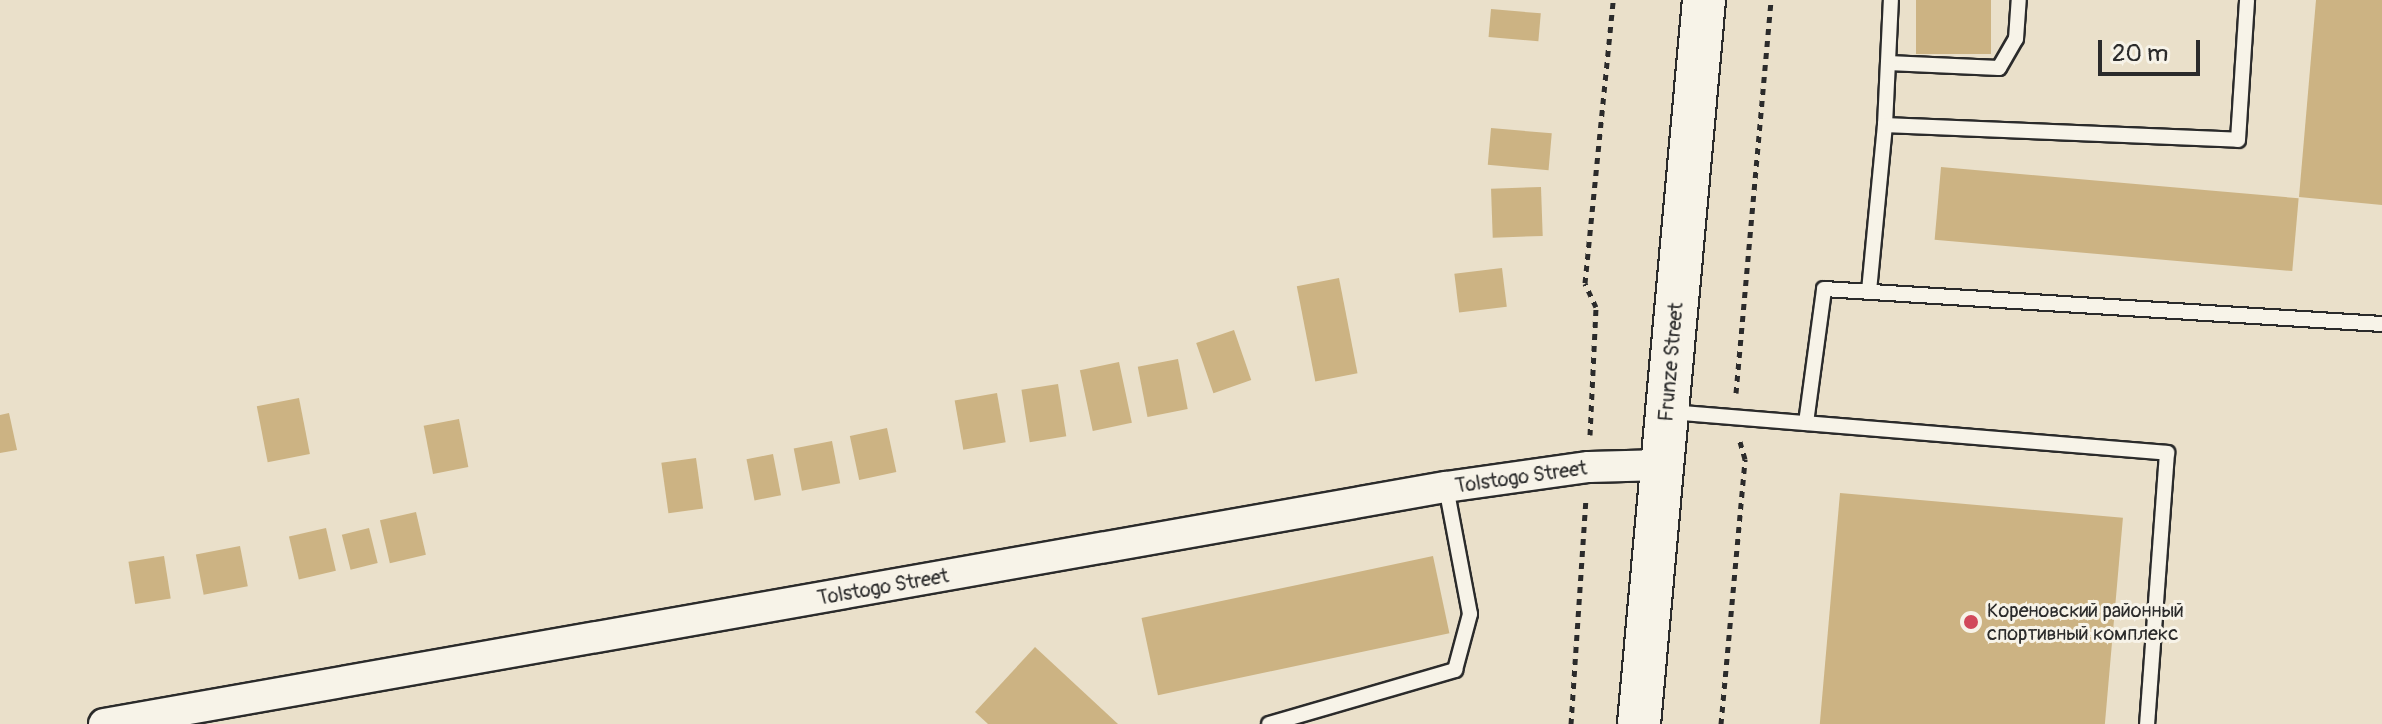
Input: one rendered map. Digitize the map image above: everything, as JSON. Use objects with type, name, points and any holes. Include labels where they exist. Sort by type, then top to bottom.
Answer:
[{"type":"main road","name":"Frunze Street","points":[[1639,724],[1704,0]]},
{"type":"street","name":"Tolstogo Street","points":[[104,724],[1446,487],[1589,467],[1663,465]]},
{"type":"lane","points":[[1869,291],[1885,125],[1891,0]]},
{"type":"lane","points":[[1888,63],[1999,68],[2016,39],[2019,0]]},
{"type":"lane","points":[[1885,125],[2238,140],[2247,0]]},
{"type":"lane","points":[[1806,423],[1824,289],[2382,324]]},
{"type":"lane","points":[[1667,412],[2167,453],[2147,724]]},
{"type":"lane","points":[[1269,724],[1455,670],[1470,614],[1446,487]]},
{"type":"path","points":[[1571,724],[1589,467],[1596,307],[1585,283],[1613,0]]},
{"type":"path","points":[[1721,724],[1745,459],[1733,417],[1771,0]]},
{"type":"building","points":[[1916,0],[1991,0],[1991,54],[1916,54]]},
{"type":"building","points":[[2316,0],[2382,0],[2382,205],[2299,197]]},
{"type":"building","points":[[1491,9],[1541,13],[1538,41],[1489,37]]},
{"type":"building","points":[[1491,128],[1552,133],[1549,170],[1488,165]]},
{"type":"building","points":[[1941,167],[2299,198],[2292,271],[1935,240]]},
{"type":"building","points":[[1541,187],[1543,236],[1493,238],[1491,189]]},
{"type":"building","points":[[1502,268],[1507,307],[1459,313],[1454,274]]},
{"type":"building","points":[[1339,278],[1358,373],[1315,381],[1297,286]]},
{"type":"building","points":[[1234,330],[1251,380],[1213,393],[1196,343]]},
{"type":"building","points":[[1178,359],[1188,409],[1147,417],[1138,367]]},
{"type":"building","points":[[1119,362],[1132,423],[1093,431],[1080,370]]},
{"type":"building","points":[[1058,384],[1066,436],[1030,442],[1021,390]]},
{"type":"building","points":[[997,393],[1006,442],[963,450],[955,400]]},
{"type":"building","points":[[299,398],[310,454],[268,462],[257,406]]},
{"type":"building","points":[[9,413],[17,450],[0,453],[0,415]]},
{"type":"building","points":[[459,419],[468,467],[433,474],[424,426]]},
{"type":"building","points":[[887,428],[896,472],[859,480],[850,436]]},
{"type":"building","points":[[832,441],[840,483],[802,491],[794,448]]},
{"type":"building","points":[[773,454],[781,495],[755,500],[746,459]]},
{"type":"building","points":[[696,458],[703,509],[668,513],[661,463]]},
{"type":"building","name":"Кореновский районный спортивный комплекс","points":[[1840,493],[2123,518],[2105,724],[1820,724]]},
{"type":"building","points":[[416,512],[426,555],[390,563],[380,520]]},
{"type":"building","points":[[326,528],[336,571],[299,579],[289,537]]},
{"type":"building","points":[[369,528],[378,563],[351,570],[342,535]]},
{"type":"building","points":[[240,546],[248,586],[204,595],[196,555]]},
{"type":"building","points":[[164,556],[171,598],[135,604],[128,562]]},
{"type":"building","points":[[1433,556],[1449,633],[1158,695],[1142,618]]},
{"type":"building","points":[[1035,647],[1118,724],[988,724],[975,712]]},
{"type":"place","name":"Кореновский районный спортивный комплекс","points":[[1971,622]]}]
